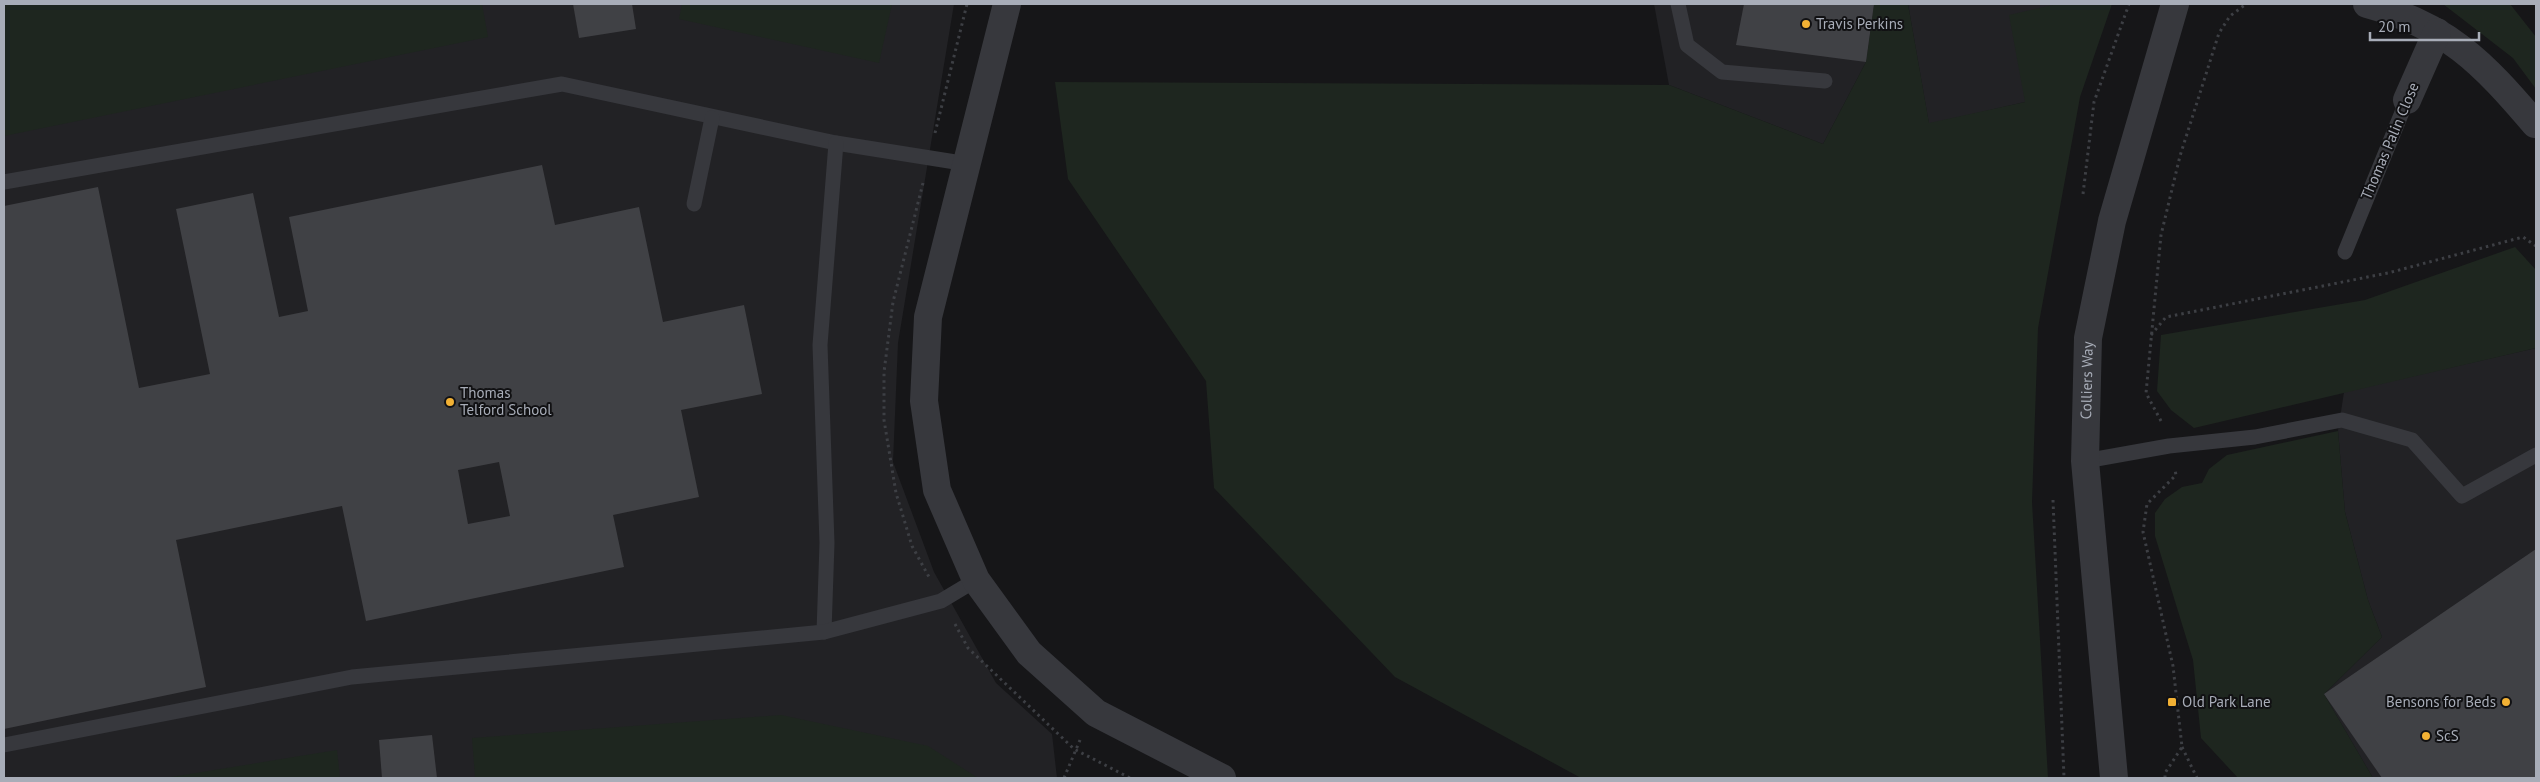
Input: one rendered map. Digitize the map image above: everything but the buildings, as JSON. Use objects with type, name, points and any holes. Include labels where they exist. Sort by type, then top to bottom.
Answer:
[{"type":"street","points":[[1008,4],[928,316],[924,401],[938,490],[976,580],[1029,653],[1096,713],[1207,772],[1222,778]]},
{"type":"street","name":"Colliers Way","points":[[2111,775],[2085,461],[2088,338],[2112,221],[2176,4]]},
{"type":"street","points":[[2367,4],[2392,11],[2458,44],[2481,64],[2534,124]]},
{"type":"street","name":"Thomas Palin Close","points":[[2407,100],[2437,32]]},
{"type":"lane","points":[[1678,4],[1687,45],[1722,72],[1824,81]]},
{"type":"lane","points":[[4,182],[562,84],[712,118],[836,143],[968,164]]},
{"type":"lane","name":"Thomas Palin Close","points":[[2345,252],[2407,100]]},
{"type":"lane","points":[[694,204],[712,118]]},
{"type":"lane","points":[[824,632],[827,543],[820,345],[836,143]]},
{"type":"lane","points":[[2085,461],[2169,446],[2255,437],[2342,420],[2412,440],[2462,496],[2536,455]]},
{"type":"lane","points":[[4,745],[352,677],[824,632],[941,601],[976,580]]},
{"type":"path","points":[[2198,778],[2182,747],[2173,666],[2143,532],[2147,504],[2176,475],[2160,418],[2146,393],[2161,235],[2180,156],[2219,33],[2230,16],[2246,4]]},
{"type":"path","points":[[2150,336],[2166,317],[2388,273],[2523,237],[2536,246]]},
{"type":"path","points":[[1064,778],[1074,749],[1096,713]]},
{"type":"path","points":[[2165,778],[2165,773],[2182,747]]},
{"type":"path","points":[[1074,749],[1130,778]]},
{"type":"shaded area","name":"Thomas Telford School","points":[[4,4],[954,4],[898,343],[893,462],[934,572],[996,683],[1052,734],[1057,778],[4,778]]},
{"type":"shaded area","points":[[4,4],[482,4],[488,37],[4,136]]},
{"type":"shaded area","points":[[682,4],[892,4],[879,63],[679,19]]},
{"type":"shaded area","points":[[1654,4],[1874,4],[1866,62],[1823,144],[1669,85]]},
{"type":"shaded area","points":[[1874,4],[1908,4],[1929,123],[2025,102],[2009,15],[2057,4],[2112,4],[2080,97],[2038,328],[2032,502],[2048,778],[1581,778],[1395,677],[1214,488],[1206,381],[1068,179],[1055,82],[1669,85],[1823,144],[1866,62]]},
{"type":"shaded area","points":[[1908,4],[2112,4],[2025,102],[1929,124]]},
{"type":"shaded area","points":[[2443,4],[2510,4],[2536,37],[2536,89],[2513,58]]},
{"type":"shaded area","points":[[2515,247],[2536,270],[2536,348],[2194,428],[2171,410],[2157,391],[2161,335],[2365,300]]},
{"type":"shaded area","points":[[2536,348],[2536,778],[2373,778],[2324,694],[2382,637],[2368,600],[2345,512],[2338,431],[2344,392]]},
{"type":"shaded area","points":[[2338,431],[2345,512],[2368,600],[2382,637],[2324,694],[2373,778],[2238,778],[2201,738],[2193,660],[2155,536],[2155,513],[2165,499],[2182,487],[2202,483],[2209,469],[2227,455]]},
{"type":"shaded area","points":[[781,715],[928,746],[978,778],[469,778],[475,777],[472,738]]},
{"type":"shaded area","points":[[337,750],[340,778],[165,778]]},
{"type":"place","name":"Travis Perkins","points":[[1806,24]]},
{"type":"place","name":"Thomas Telford School","points":[[450,402]]},
{"type":"place","name":"Old Park Lane","points":[[2172,702]]},
{"type":"place","name":"Bensons for Beds","points":[[2506,702]]},
{"type":"place","name":"ScS","points":[[2426,736]]}]
